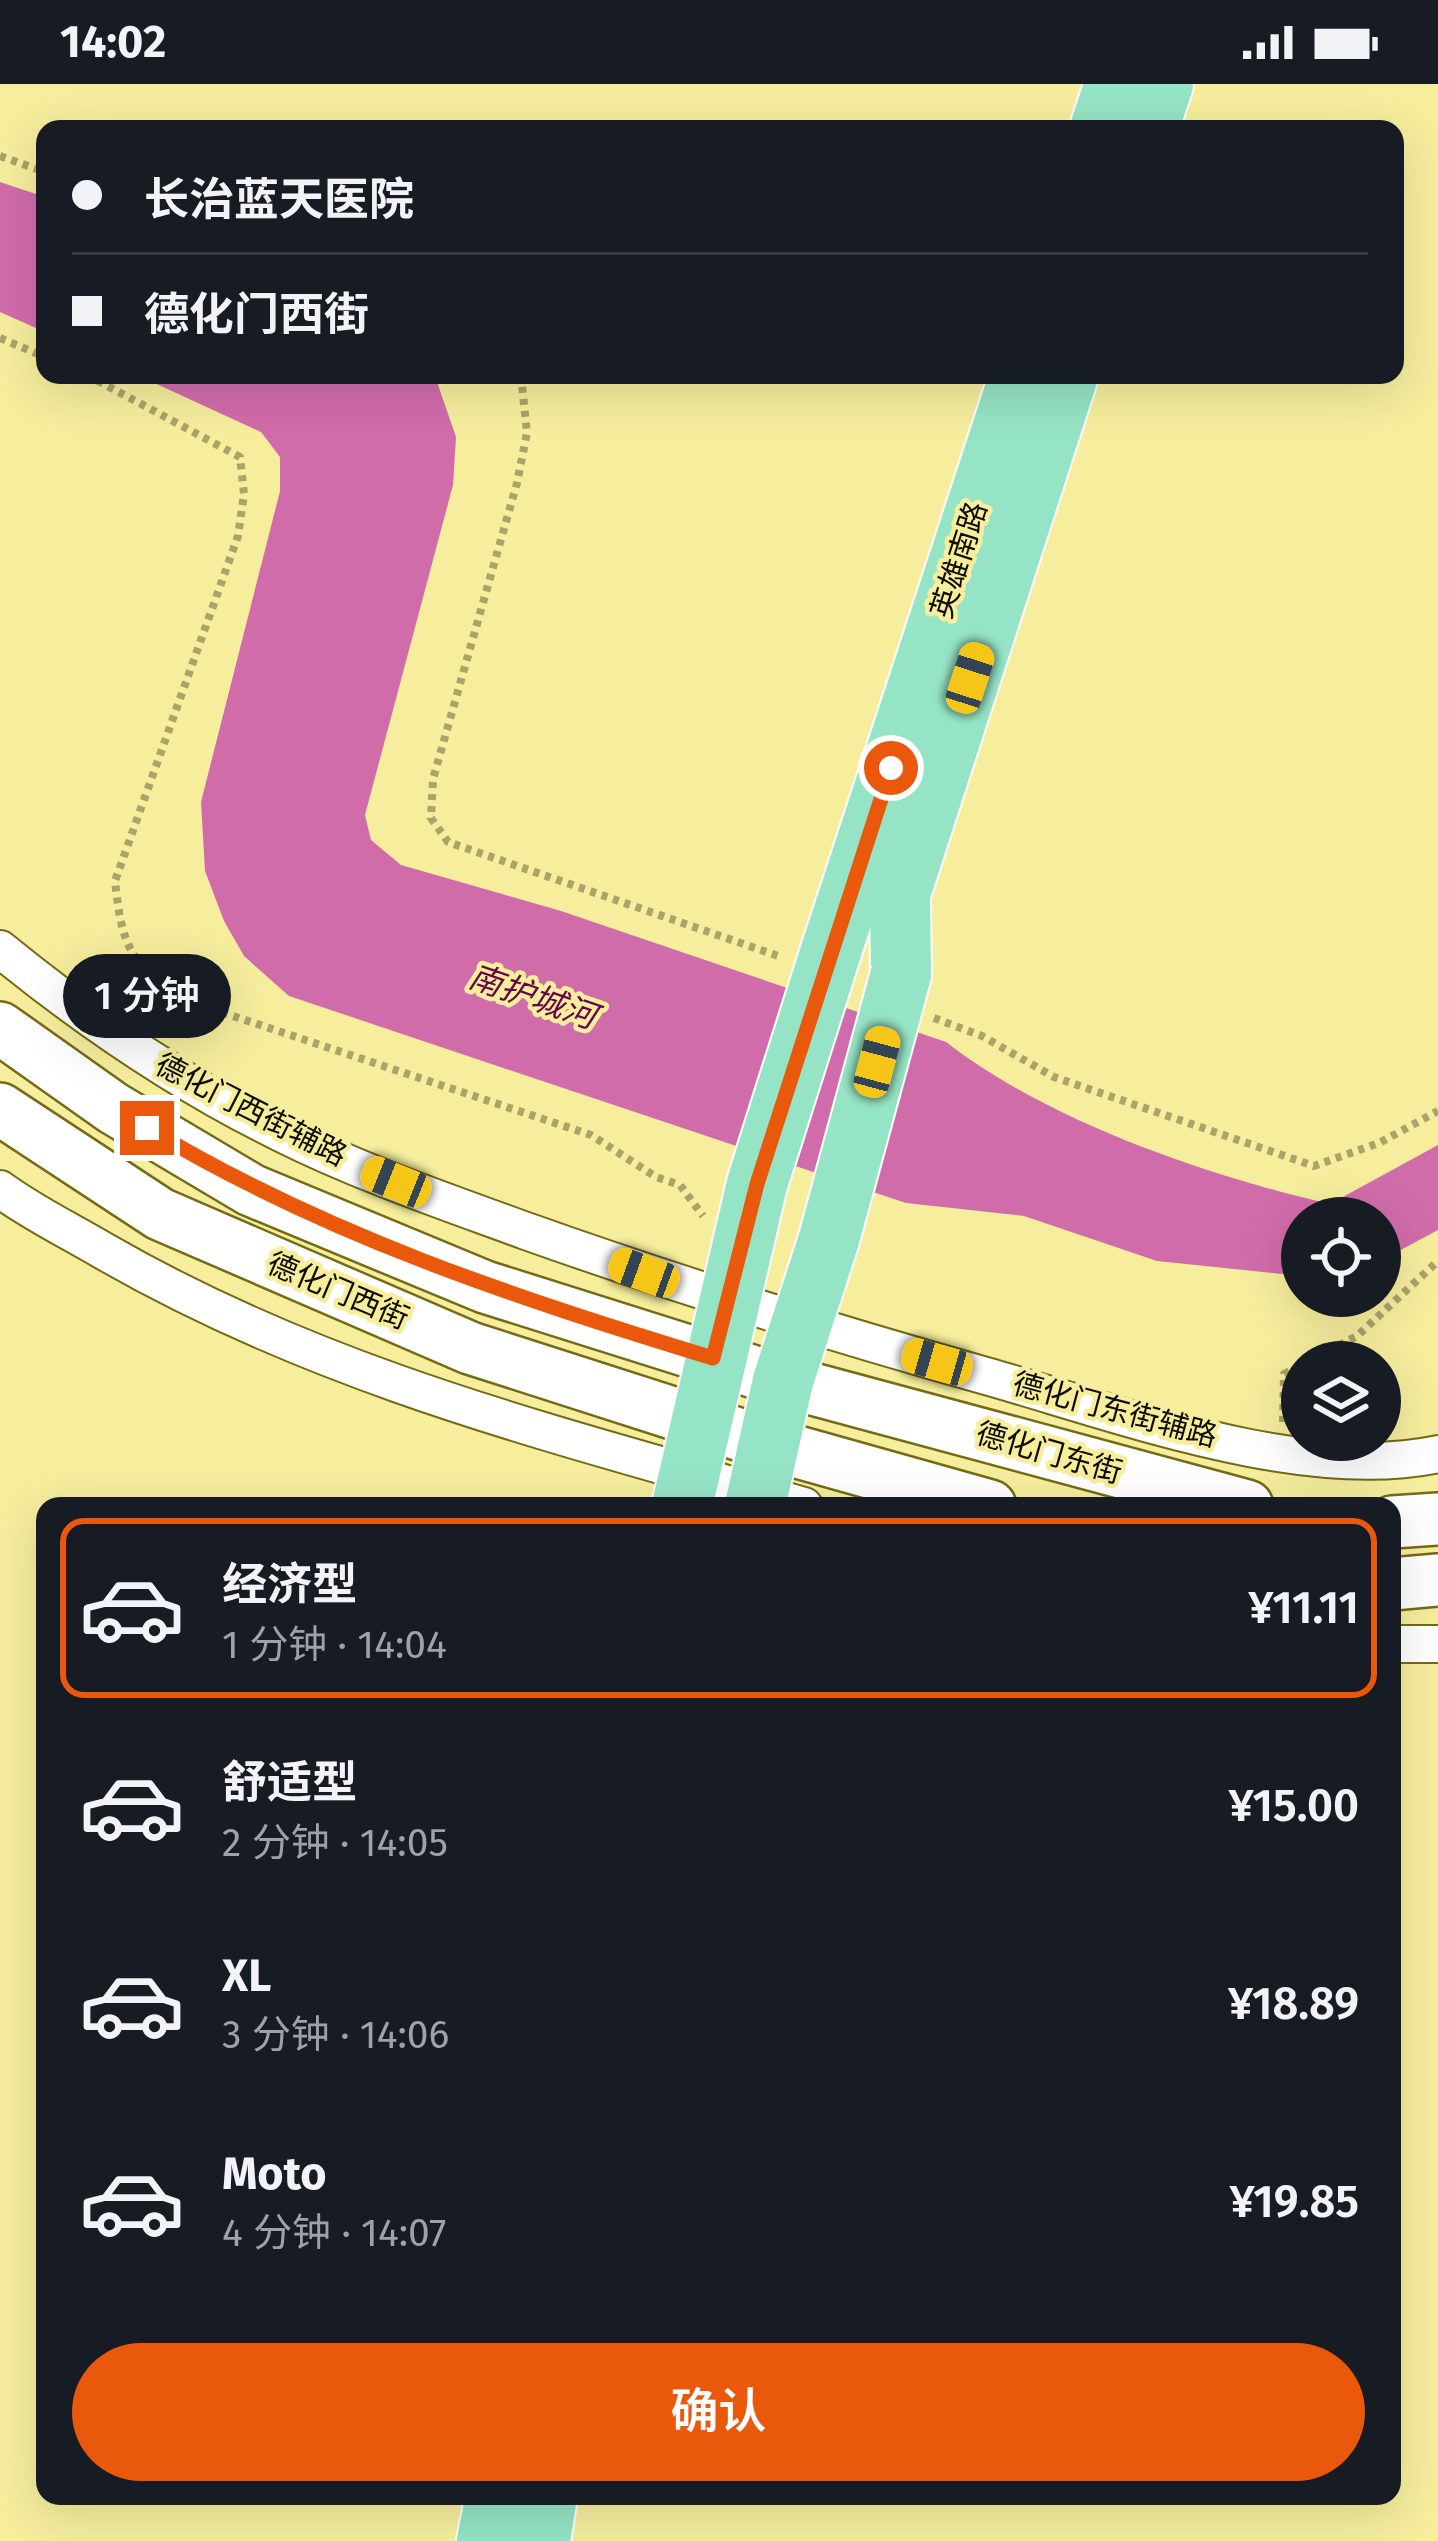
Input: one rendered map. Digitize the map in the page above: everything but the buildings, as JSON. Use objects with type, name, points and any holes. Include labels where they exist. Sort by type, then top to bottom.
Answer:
[{"type":"main road","points":[[1103,120],[1114,84]]},
{"type":"main road","points":[[1151,120],[1163,84]]},
{"type":"main road","name":"英雄南路","points":[[690,1467],[757,1184],[1017,384]]},
{"type":"main road","name":"英雄南路","points":[[772,1487],[783,1381],[829,1239],[901,974],[900,894],[1065,384]]},
{"type":"main road","name":"德化门西街","points":[[0,1028],[112,1108],[250,1190],[485,1287],[726,1308]]},
{"type":"main road","name":"德化门西街","points":[[0,1109],[160,1214],[470,1348],[690,1467]]},
{"type":"main road","name":"德化门东街","points":[[726,1308],[783,1381],[1214,1497]]},
{"type":"main road","points":[[690,1467],[772,1487],[887,1497]]},
{"type":"main road","points":[[1401,1521],[1438,1519]]},
{"type":"main road","points":[[1401,1583],[1438,1580]]},
{"type":"main road","points":[[487,2541],[494,2505]]},
{"type":"main road","points":[[540,2541],[546,2505]]},
{"type":"street","name":"德化门西街辅路","points":[[0,949],[166,1071],[283,1134],[434,1198],[726,1308]]},
{"type":"street","points":[[0,1189],[156,1281],[316,1357],[562,1441],[690,1467]]},
{"type":"street","name":"德化门东街辅路","points":[[726,1308],[802,1324],[1163,1426],[1327,1461],[1394,1464],[1438,1454]]},
{"type":"street","points":[[1401,1644],[1438,1644]]},
{"type":"path","points":[[0,156],[36,169]]},
{"type":"path","points":[[0,338],[36,353]]},
{"type":"path","points":[[104,384],[240,458],[244,494],[238,536],[115,881],[122,938],[146,974],[185,1000],[591,1135],[656,1177],[680,1185],[726,1308]]},
{"type":"path","points":[[1347,1341],[1438,1261]]},
{"type":"water","points":[[0,182],[36,194],[36,328],[0,312]]},
{"type":"water","name":"南护城河","points":[[157,384],[438,384],[456,437],[453,485],[365,815],[371,840],[401,865],[561,911],[946,1042],[1031,1097],[1129,1142],[1302,1197],[1281,1197],[1281,1274],[1157,1261],[1024,1216],[906,1203],[289,996],[244,956],[224,921],[205,871],[201,802],[280,491],[280,457],[261,432]]},
{"type":"water","points":[[1438,1145],[1438,1230],[1401,1250],[1401,1197],[1343,1197]]},
{"type":"route","points":[[147,1128],[250,1190],[485,1287],[713,1358],[757,1184],[891,768]]}]
